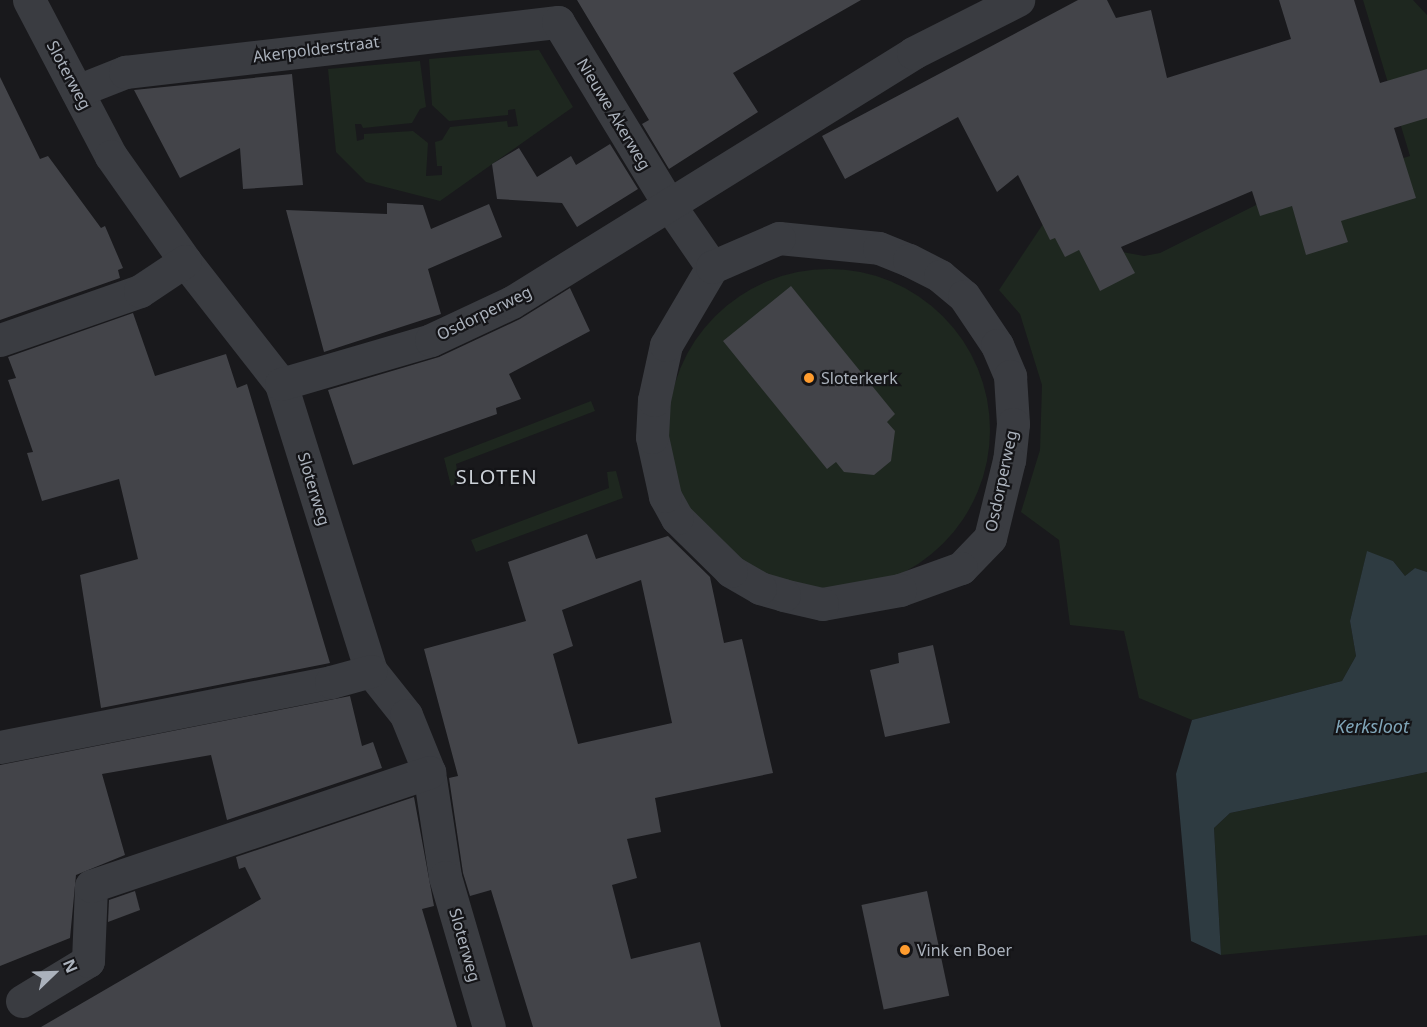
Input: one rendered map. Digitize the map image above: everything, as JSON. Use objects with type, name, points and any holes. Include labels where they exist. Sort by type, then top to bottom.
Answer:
[{"type":"street","name":"Sloterweg","points":[[29,0],[111,156],[185,261],[281,384],[371,671],[406,715],[429,772],[445,876],[489,1027]]},
{"type":"street","name":"Osdorperweg","points":[[281,384],[431,340],[512,302],[913,53],[1018,0]]},
{"type":"street","name":"Akerpolderstraat","points":[[77,91],[125,72],[558,22]]},
{"type":"street","name":"Nieuwe Akerweg","points":[[558,22],[670,206]]},
{"type":"street","points":[[670,206],[712,267]]},
{"type":"street","name":"Osdorperweg","points":[[779,238],[830,241],[879,248],[909,260],[940,276],[964,296],[997,345],[1010,376],[1013,424],[990,538],[961,568],[900,590],[822,604],[760,588],[731,571],[677,518],[665,496],[657,469],[652,437],[654,400],[666,345],[712,267],[779,238]]},
{"type":"street","points":[[0,339],[140,291],[185,261]]},
{"type":"street","points":[[0,747],[331,682],[371,671]]},
{"type":"street","points":[[22,1001],[88,961],[91,886],[429,772]]},
{"type":"shaded area","points":[[1363,0],[1413,0],[1427,15],[1427,572],[1415,568],[1405,576],[1393,561],[1367,552],[1350,621],[1356,656],[1342,681],[1192,720],[1139,698],[1124,631],[1070,625],[1059,540],[1021,512],[1040,450],[1042,385],[1020,314],[999,290],[1045,221],[1101,248],[1144,256],[1160,253],[1272,197],[1410,156]]},
{"type":"shaded area","points":[[539,50],[573,107],[440,201],[366,182],[336,152],[328,69],[420,61],[426,107],[420,109],[412,123],[363,128],[361,124],[355,124],[357,141],[364,139],[364,134],[413,131],[428,143],[426,176],[442,175],[442,166],[437,166],[435,142],[442,140],[450,127],[507,121],[508,127],[518,126],[515,109],[508,110],[508,115],[449,121],[432,105],[429,59]]},
{"type":"shaded area","points":[[813,269],[845,269],[876,276],[905,288],[931,305],[954,328],[978,368],[990,414],[990,446],[978,492],[963,520],[931,555],[905,572],[876,584],[845,591],[813,591],[782,584],[753,572],[727,555],[704,532],[687,506],[675,477],[668,446],[668,414],[675,383],[687,354],[704,328],[727,305],[753,288],[782,276]]},
{"type":"shaded area","points":[[591,401],[595,411],[456,464],[459,481],[451,486],[444,458]]},
{"type":"shaded area","points":[[616,471],[623,498],[476,552],[471,540],[609,488],[607,472]]},
{"type":"shaded area","points":[[1427,772],[1427,935],[1221,955],[1214,828],[1230,813]]},
{"type":"water","name":"Kerksloot","points":[[1367,551],[1393,561],[1405,576],[1415,568],[1427,572],[1427,772],[1230,813],[1214,828],[1221,955],[1191,941],[1176,774],[1192,720],[1342,681],[1356,656],[1350,621]]},
{"type":"building","points":[[577,0],[861,0],[733,73],[758,112],[669,169],[642,124],[649,120]]},
{"type":"building","points":[[1078,0],[1107,0],[1116,18],[1151,10],[1167,78],[1291,39],[1279,0],[1354,0],[1380,83],[1427,69],[1427,118],[1394,128],[1416,198],[1341,221],[1348,242],[1306,255],[1292,206],[1260,216],[1252,191],[1121,247],[1135,273],[1100,291],[1079,250],[1065,257],[1055,238],[1050,240],[1018,175],[997,192],[958,117],[845,179],[822,136]]},
{"type":"building","points":[[292,74],[303,185],[243,189],[240,148],[180,178],[134,90]]},
{"type":"building","points":[[0,77],[40,159],[48,156],[101,228],[105,226],[123,268],[118,270],[120,278],[0,320]]},
{"type":"building","points":[[610,144],[638,189],[577,227],[562,203],[497,199],[492,164],[519,148],[537,177],[571,156],[576,165]]},
{"type":"building","points":[[387,203],[423,205],[431,229],[489,204],[502,237],[428,269],[441,314],[324,352],[286,210],[387,214]]},
{"type":"building","name":"Sloterkerk","points":[[791,286],[895,414],[887,422],[895,431],[891,461],[874,475],[844,472],[836,462],[827,469],[723,341]]},
{"type":"building","points":[[570,288],[590,331],[509,374],[521,399],[496,408],[497,414],[353,465],[328,390],[439,357],[520,319]]},
{"type":"building","points":[[133,313],[155,376],[226,354],[237,388],[247,384],[330,663],[101,708],[80,575],[138,559],[119,479],[42,501],[27,453],[33,452],[8,380],[16,378],[8,357]]},
{"type":"building","points":[[587,534],[596,559],[668,536],[710,577],[724,643],[742,639],[773,773],[655,798],[661,832],[627,839],[637,878],[612,885],[631,959],[700,942],[721,1027],[533,1027],[491,890],[470,896],[463,873],[449,778],[458,776],[424,649],[526,621],[508,562]],"holes":[[[641,580],[672,723],[578,744],[553,654],[573,646],[562,610]]]},
{"type":"building","points":[[933,645],[950,723],[885,737],[870,670],[899,663],[898,653]]},
{"type":"building","points":[[350,696],[362,746],[373,742],[382,768],[227,820],[211,755],[102,774],[125,855],[76,875],[70,938],[0,966],[0,765]]},
{"type":"building","points":[[414,797],[434,906],[422,909],[457,1027],[41,1027],[261,899],[245,867],[239,869],[236,857]]},
{"type":"building","points":[[135,891],[140,910],[108,922],[109,900]]},
{"type":"building","name":"Vink en Boer","points":[[927,891],[949,996],[884,1010],[861,905]]},
{"type":"place","name":"Sloterkerk","points":[[809,378]]},
{"type":"place","name":"Vink en Boer","points":[[905,950]]},
{"type":"district","name":"SLOTEN","points":[[497,476]]}]
